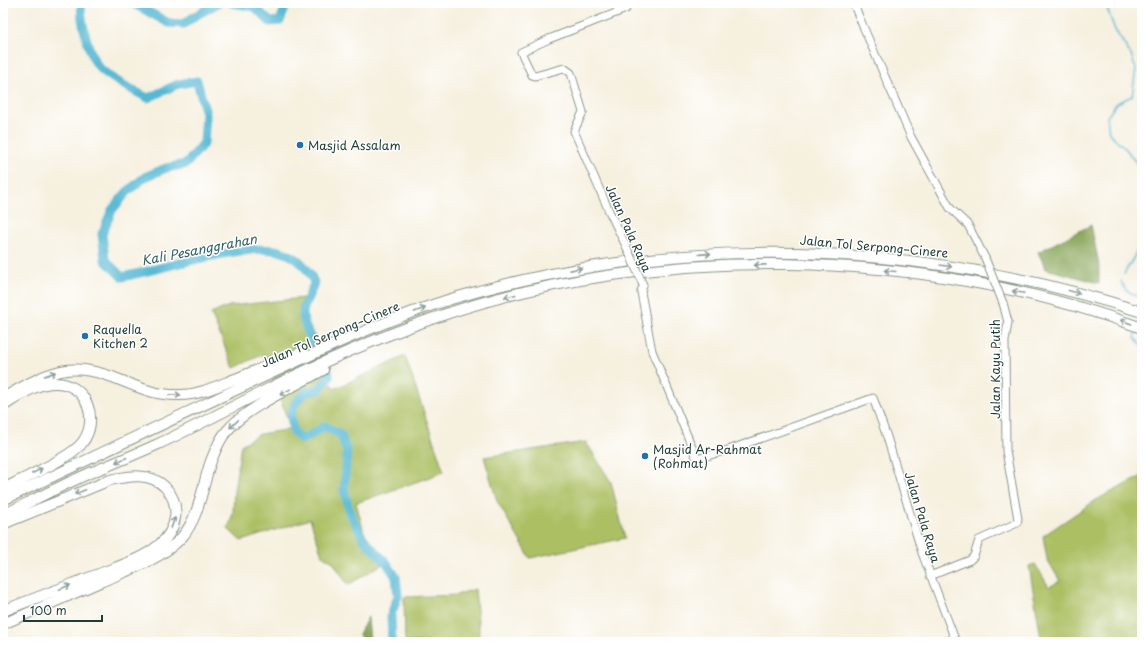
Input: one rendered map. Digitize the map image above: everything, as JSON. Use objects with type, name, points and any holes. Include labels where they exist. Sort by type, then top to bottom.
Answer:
[{"type":"highway","name":"Jalan Tol Serpong–Cinere","points":[[3,500],[150,430],[254,376],[361,331],[450,300],[538,276],[601,264],[667,256],[730,252],[802,252],[913,260],[989,273],[1051,286],[1142,312]]},
{"type":"highway","name":"Jalan Tol Serpong–Cinere","points":[[367,344],[436,317],[548,287],[607,277],[728,265],[785,264],[908,273],[992,286],[1050,299],[1110,316],[1142,328]]},
{"type":"highway","points":[[3,515],[86,475],[157,445],[262,392],[367,344]]},
{"type":"highway","points":[[3,624],[142,564],[171,547],[182,536],[191,523],[217,445],[237,420],[367,344]]},
{"type":"highway","points":[[3,398],[36,379],[53,372],[69,369],[86,370],[106,374],[146,390],[166,395],[181,396],[254,376]]},
{"type":"highway","points":[[3,406],[25,392],[42,385],[56,383],[70,386],[80,393],[90,409],[92,420],[89,433],[82,444],[68,455],[3,489]]},
{"type":"highway","points":[[3,524],[110,480],[127,476],[141,476],[156,480],[164,486],[175,502],[176,514],[173,526],[160,545],[149,552],[126,564],[3,611]]},
{"type":"street","name":"Jalan Kayu Putih","points":[[853,3],[901,116],[950,208],[968,225],[985,258],[1003,303],[1008,322],[1005,341],[1006,452],[1018,519],[1017,523],[979,540],[974,556],[970,560],[930,576]]},
{"type":"street","name":"Jalan Pala Raya","points":[[626,6],[521,52],[532,75],[535,76],[564,68],[570,73],[583,112],[574,131],[643,286],[641,292],[652,351],[697,459],[731,449],[873,398],[887,437],[916,536],[956,642]]},
{"type":"green space","points":[[1091,225],[1099,264],[1099,283],[1046,269],[1038,252]]},
{"type":"green space","points":[[303,298],[299,310],[306,334],[334,389],[405,356],[444,472],[356,503],[364,532],[386,562],[348,585],[333,562],[322,555],[310,519],[241,541],[228,529],[233,513],[234,491],[241,445],[260,434],[291,429],[264,354],[234,368],[211,314],[229,306]]},
{"type":"green space","points":[[586,442],[611,482],[625,538],[530,558],[497,501],[484,457]]},
{"type":"green space","points":[[1142,476],[1142,642],[1043,642],[1041,638],[1029,566],[1035,564],[1049,587],[1060,581],[1047,559],[1043,536],[1096,500]]},
{"type":"green space","points":[[475,589],[480,642],[405,642],[404,597],[456,595]]},
{"type":"green space","points":[[368,617],[370,642],[362,642],[359,634]]},
{"type":"waterway","name":"Kali Pesanggrahan","points":[[82,3],[81,9],[83,26],[88,45],[95,61],[102,71],[148,98],[178,84],[197,81],[206,114],[204,143],[186,164],[166,168],[145,177],[127,192],[112,210],[102,234],[105,260],[122,277],[225,253],[265,249],[291,255],[296,258],[308,271],[314,282],[303,310],[304,322],[324,361],[329,377],[319,390],[306,392],[295,403],[291,415],[293,431],[302,440],[325,426],[341,435],[347,452],[344,490],[350,513],[364,540],[386,562],[396,577],[398,596],[391,615],[392,642]]},
{"type":"waterway","name":"Kali Pesanggrahan","points":[[132,3],[169,23],[184,24],[218,3]]},
{"type":"waterway","name":"Kali Pesanggrahan","points":[[232,3],[255,7],[270,22],[280,21],[287,3]]},
{"type":"waterway","points":[[1105,3],[1115,30],[1131,55],[1136,69],[1132,96],[1117,103],[1107,117],[1109,133],[1126,149],[1142,171]]},
{"type":"waterway","points":[[1124,274],[1142,243]]},
{"type":"waterway","points":[[1121,281],[1126,290],[1142,299]]},
{"type":"waterway","points":[[1137,331],[1135,337],[1142,347]]},
{"type":"place","name":"Masjid Assalam","points":[[300,145]]},
{"type":"place","name":"Raquella Kitchen 2","points":[[85,336]]},
{"type":"place","name":"Masjid Ar-Rahmat (Rohmat)","points":[[645,456]]}]
